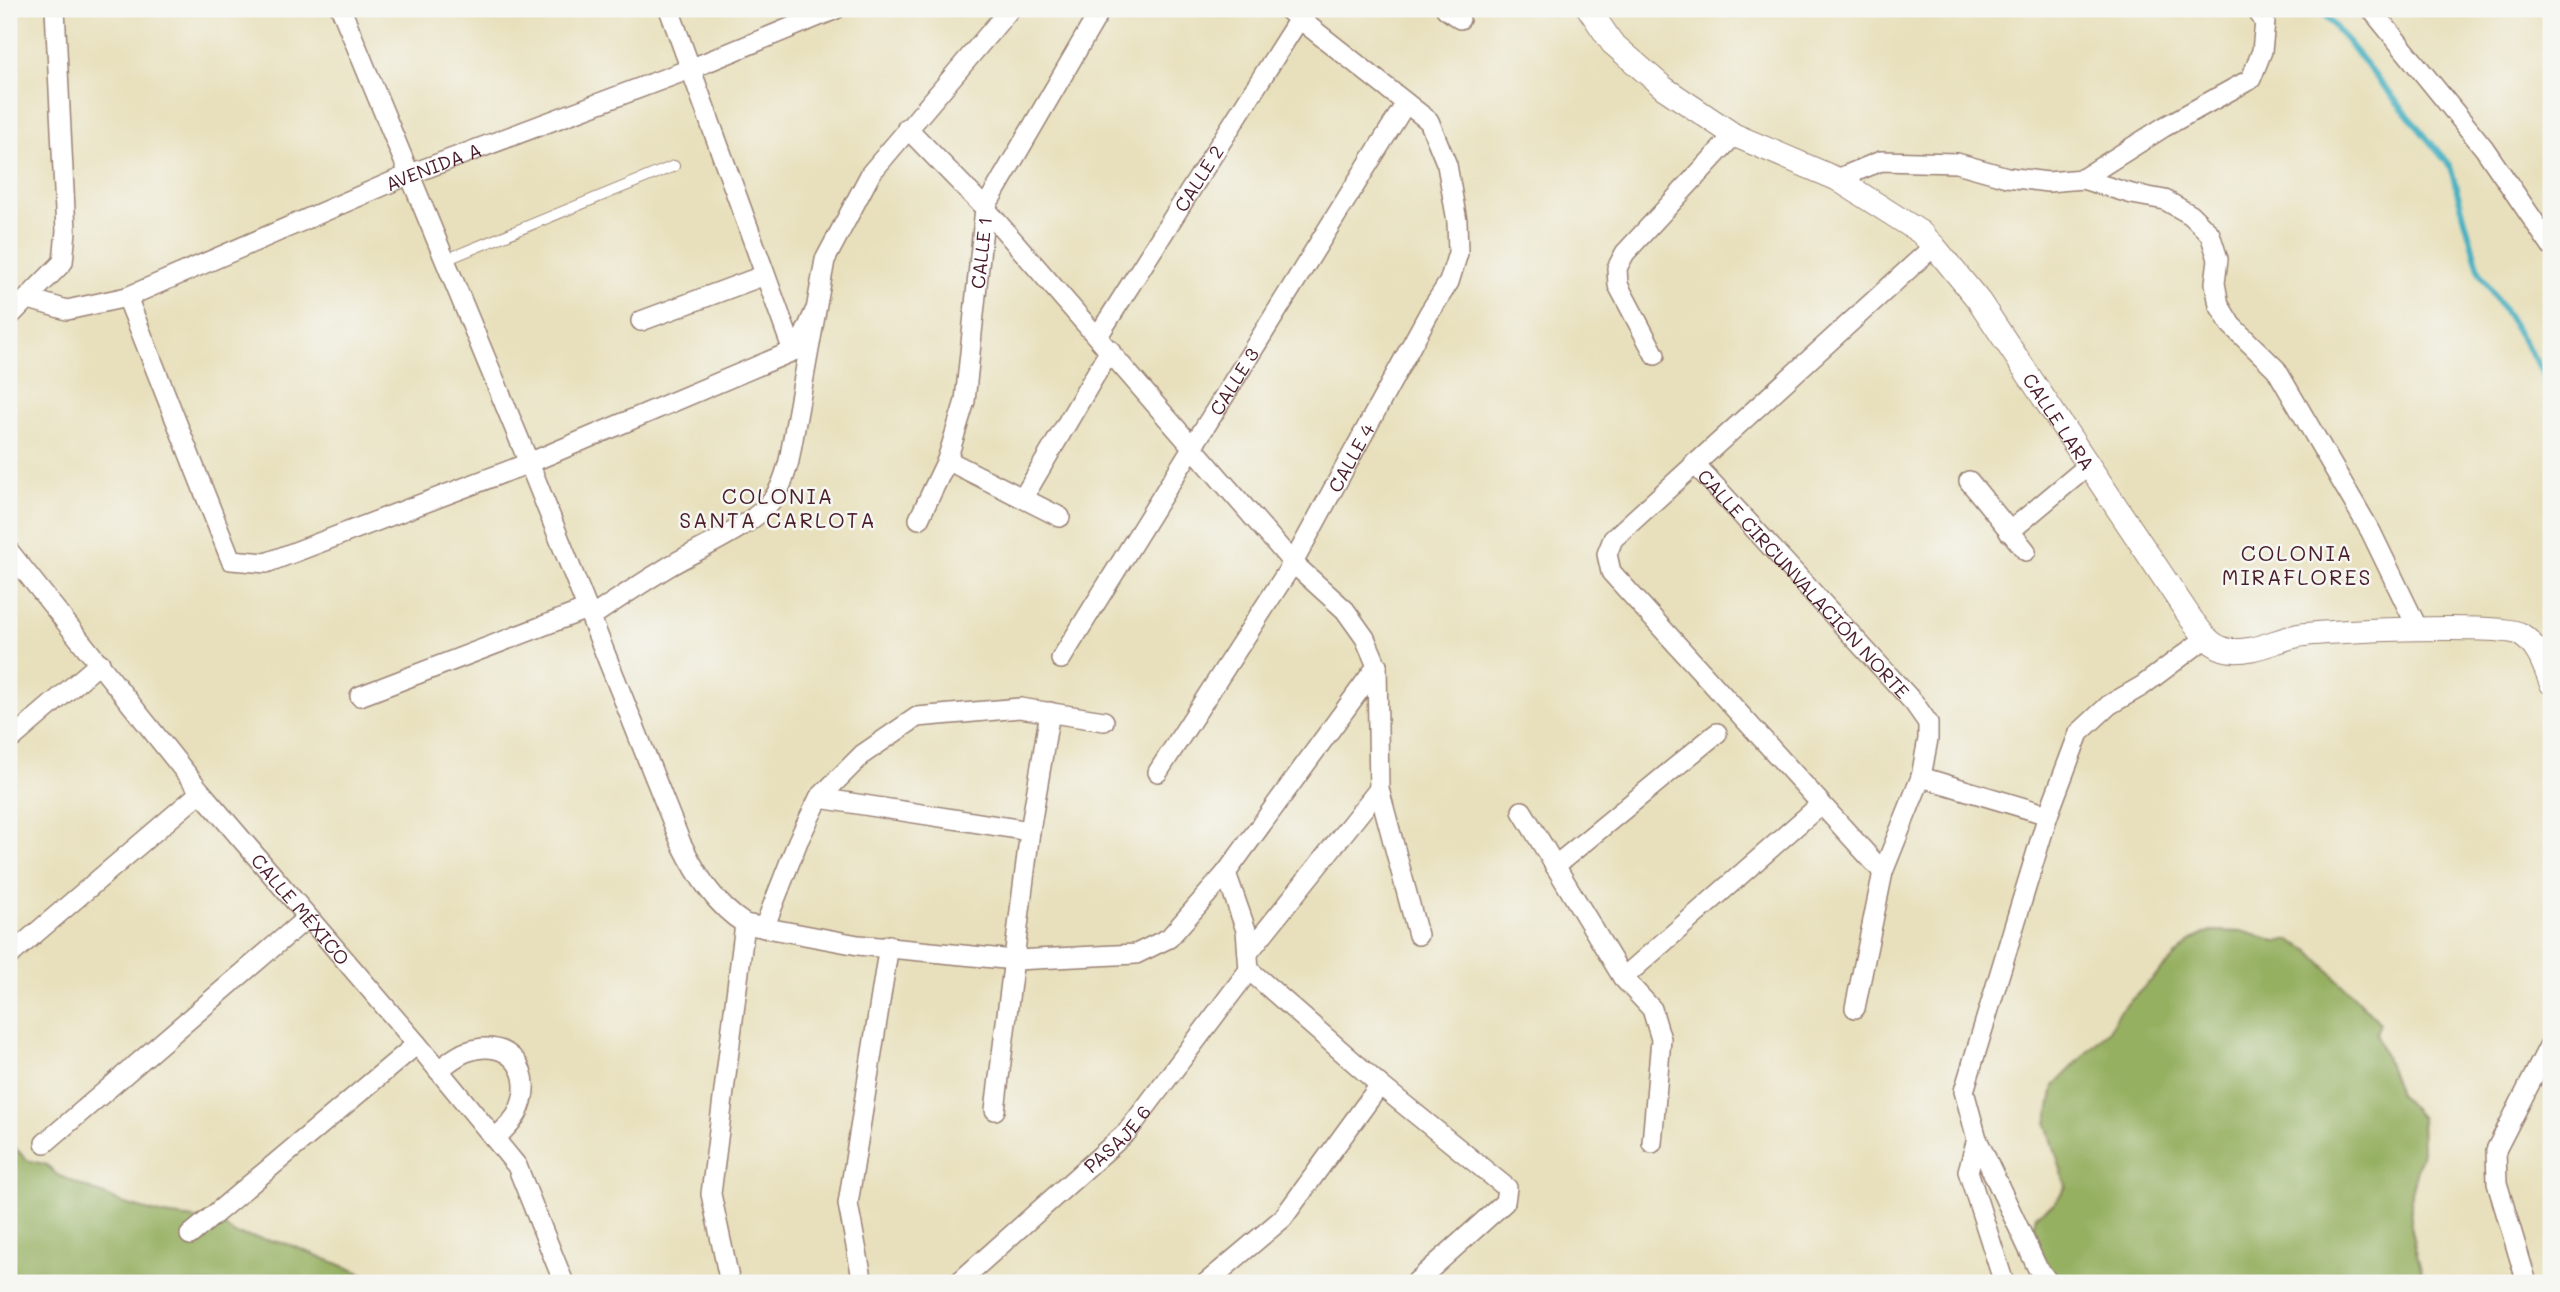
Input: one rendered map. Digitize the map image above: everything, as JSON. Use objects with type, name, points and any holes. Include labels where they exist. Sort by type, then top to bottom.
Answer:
[{"type":"street","points":[[9,317],[63,262],[66,231],[55,9]]},
{"type":"street","points":[[341,9],[529,463],[681,843],[699,878],[732,915],[755,926],[858,944],[889,945],[1015,960],[1136,954],[1169,938],[1226,873],[1377,666]]},
{"type":"street","points":[[669,9],[793,351]]},
{"type":"street","name":"AVENIDA A","points":[[29,299],[67,310],[127,297],[408,175],[690,69],[836,9]]},
{"type":"street","points":[[360,696],[589,613],[737,527],[772,501],[781,486],[789,461],[825,260],[871,173],[1010,9]]},
{"type":"street","name":"CALLE 1","points":[[919,519],[947,460],[965,401],[985,208],[1101,9]]},
{"type":"street","name":"CALLE LARA","points":[[1589,9],[1612,43],[1664,88],[1734,135],[1837,179],[1920,232],[1934,246],[1979,301],[2206,638]]},
{"type":"street","points":[[2082,179],[2164,127],[2251,79],[2262,51],[2265,22],[2256,9]]},
{"type":"street","points":[[2371,9],[2484,148],[2551,246]]},
{"type":"street","points":[[1293,14],[1406,103]]},
{"type":"street","name":"CALLE 2","points":[[1023,498],[1104,343],[1293,14]]},
{"type":"street","name":"CALLE 4","points":[[1158,772],[1293,563],[1429,313],[1450,282],[1458,253],[1457,221],[1447,165],[1429,121],[1406,103]]},
{"type":"street","name":"CALLE 3","points":[[1061,659],[1406,103]]},
{"type":"street","points":[[907,128],[985,208],[1293,563],[1345,610],[1365,638],[1377,666],[1379,789],[1418,935]]},
{"type":"street","points":[[1655,355],[1618,285],[1617,268],[1625,253],[1734,135]]},
{"type":"street","points":[[1837,179],[1881,161],[1957,163],[2007,177],[2048,182],[2082,179],[2132,194],[2165,200],[2191,215],[2210,234],[2218,259],[2215,283],[2219,305],[2231,325],[2276,369],[2371,532],[2418,629]]},
{"type":"street","points":[[1883,872],[1611,572],[1606,554],[1614,539],[1694,463],[1934,246]]},
{"type":"street","points":[[641,321],[765,275]]},
{"type":"street","points":[[127,297],[232,560],[266,564],[529,463],[793,351],[804,336],[815,311]]},
{"type":"street","points":[[947,460],[1060,517]]},
{"type":"street","name":"CALLE CIRCUNVALACIÓN NORTE","points":[[1694,463],[1914,703],[1928,723],[1921,777],[1883,872],[1855,1008]]},
{"type":"street","points":[[2010,532],[2089,465]]},
{"type":"street","points":[[1969,481],[2026,551]]},
{"type":"street","name":"CALLE MÉXICO","points":[[9,551],[201,792],[418,1044],[517,1166],[564,1283]]},
{"type":"street","points":[[2049,1283],[2037,1267],[1977,1139],[1964,1091],[2048,814],[2079,733],[2109,705],[2142,686],[2206,638],[2229,650],[2258,648],[2301,635],[2418,629],[2482,629],[2518,633],[2541,658],[2551,683]]},
{"type":"street","points":[[9,741],[100,663]]},
{"type":"street","points":[[730,1283],[711,1194],[755,926],[819,798],[863,754],[917,717],[1020,708],[1104,721]]},
{"type":"street","points":[[995,1110],[1030,831],[1050,712]]},
{"type":"street","points":[[1555,866],[1717,733]]},
{"type":"street","points":[[1921,777],[2048,814]]},
{"type":"street","name":"PASAJE 6","points":[[958,1283],[1127,1132],[1249,962],[1379,789]]},
{"type":"street","points":[[9,956],[201,792]]},
{"type":"street","points":[[819,798],[1030,831]]},
{"type":"street","points":[[1623,978],[1820,805]]},
{"type":"street","points":[[1522,811],[1623,978],[1653,1009],[1661,1039],[1652,1143]]},
{"type":"street","points":[[1226,873],[1246,930],[1249,962],[1380,1085],[1507,1188],[1506,1202],[1415,1283]]},
{"type":"street","points":[[45,1143],[308,917]]},
{"type":"street","points":[[863,1283],[848,1204],[889,945]]},
{"type":"street","points":[[2527,1283],[2497,1183],[2496,1150],[2551,1042]]},
{"type":"street","points":[[190,1235],[418,1044]]},
{"type":"street","points":[[438,1070],[467,1051],[501,1051],[517,1061],[526,1077],[517,1115],[495,1139]]},
{"type":"street","points":[[1206,1283],[1283,1217],[1380,1085]]},
{"type":"street","points":[[1977,1139],[1968,1171],[2004,1283]]},
{"type":"lane","points":[[444,261],[674,166]]},
{"type":"green space","points":[[2211,931],[2245,932],[2276,941],[2292,941],[2310,951],[2380,1023],[2376,1033],[2399,1094],[2421,1118],[2422,1151],[2411,1192],[2411,1231],[2422,1273],[2428,1283],[2039,1283],[2031,1238],[2036,1215],[2055,1203],[2066,1186],[2047,1124],[2054,1086],[2109,1030],[2120,1011],[2192,940]]},
{"type":"green space","points":[[9,1142],[27,1160],[47,1165],[57,1175],[125,1204],[164,1215],[218,1222],[235,1234],[288,1244],[380,1283],[9,1283]]},
{"type":"waterway","points":[[2320,9],[2450,166],[2480,273],[2543,372],[2551,409]]},
{"type":"district","name":"COLONIA SANTA CARLOTA","points":[[778,507]]},
{"type":"district","name":"COLONIA MIRAFLORES","points":[[2297,564]]}]
